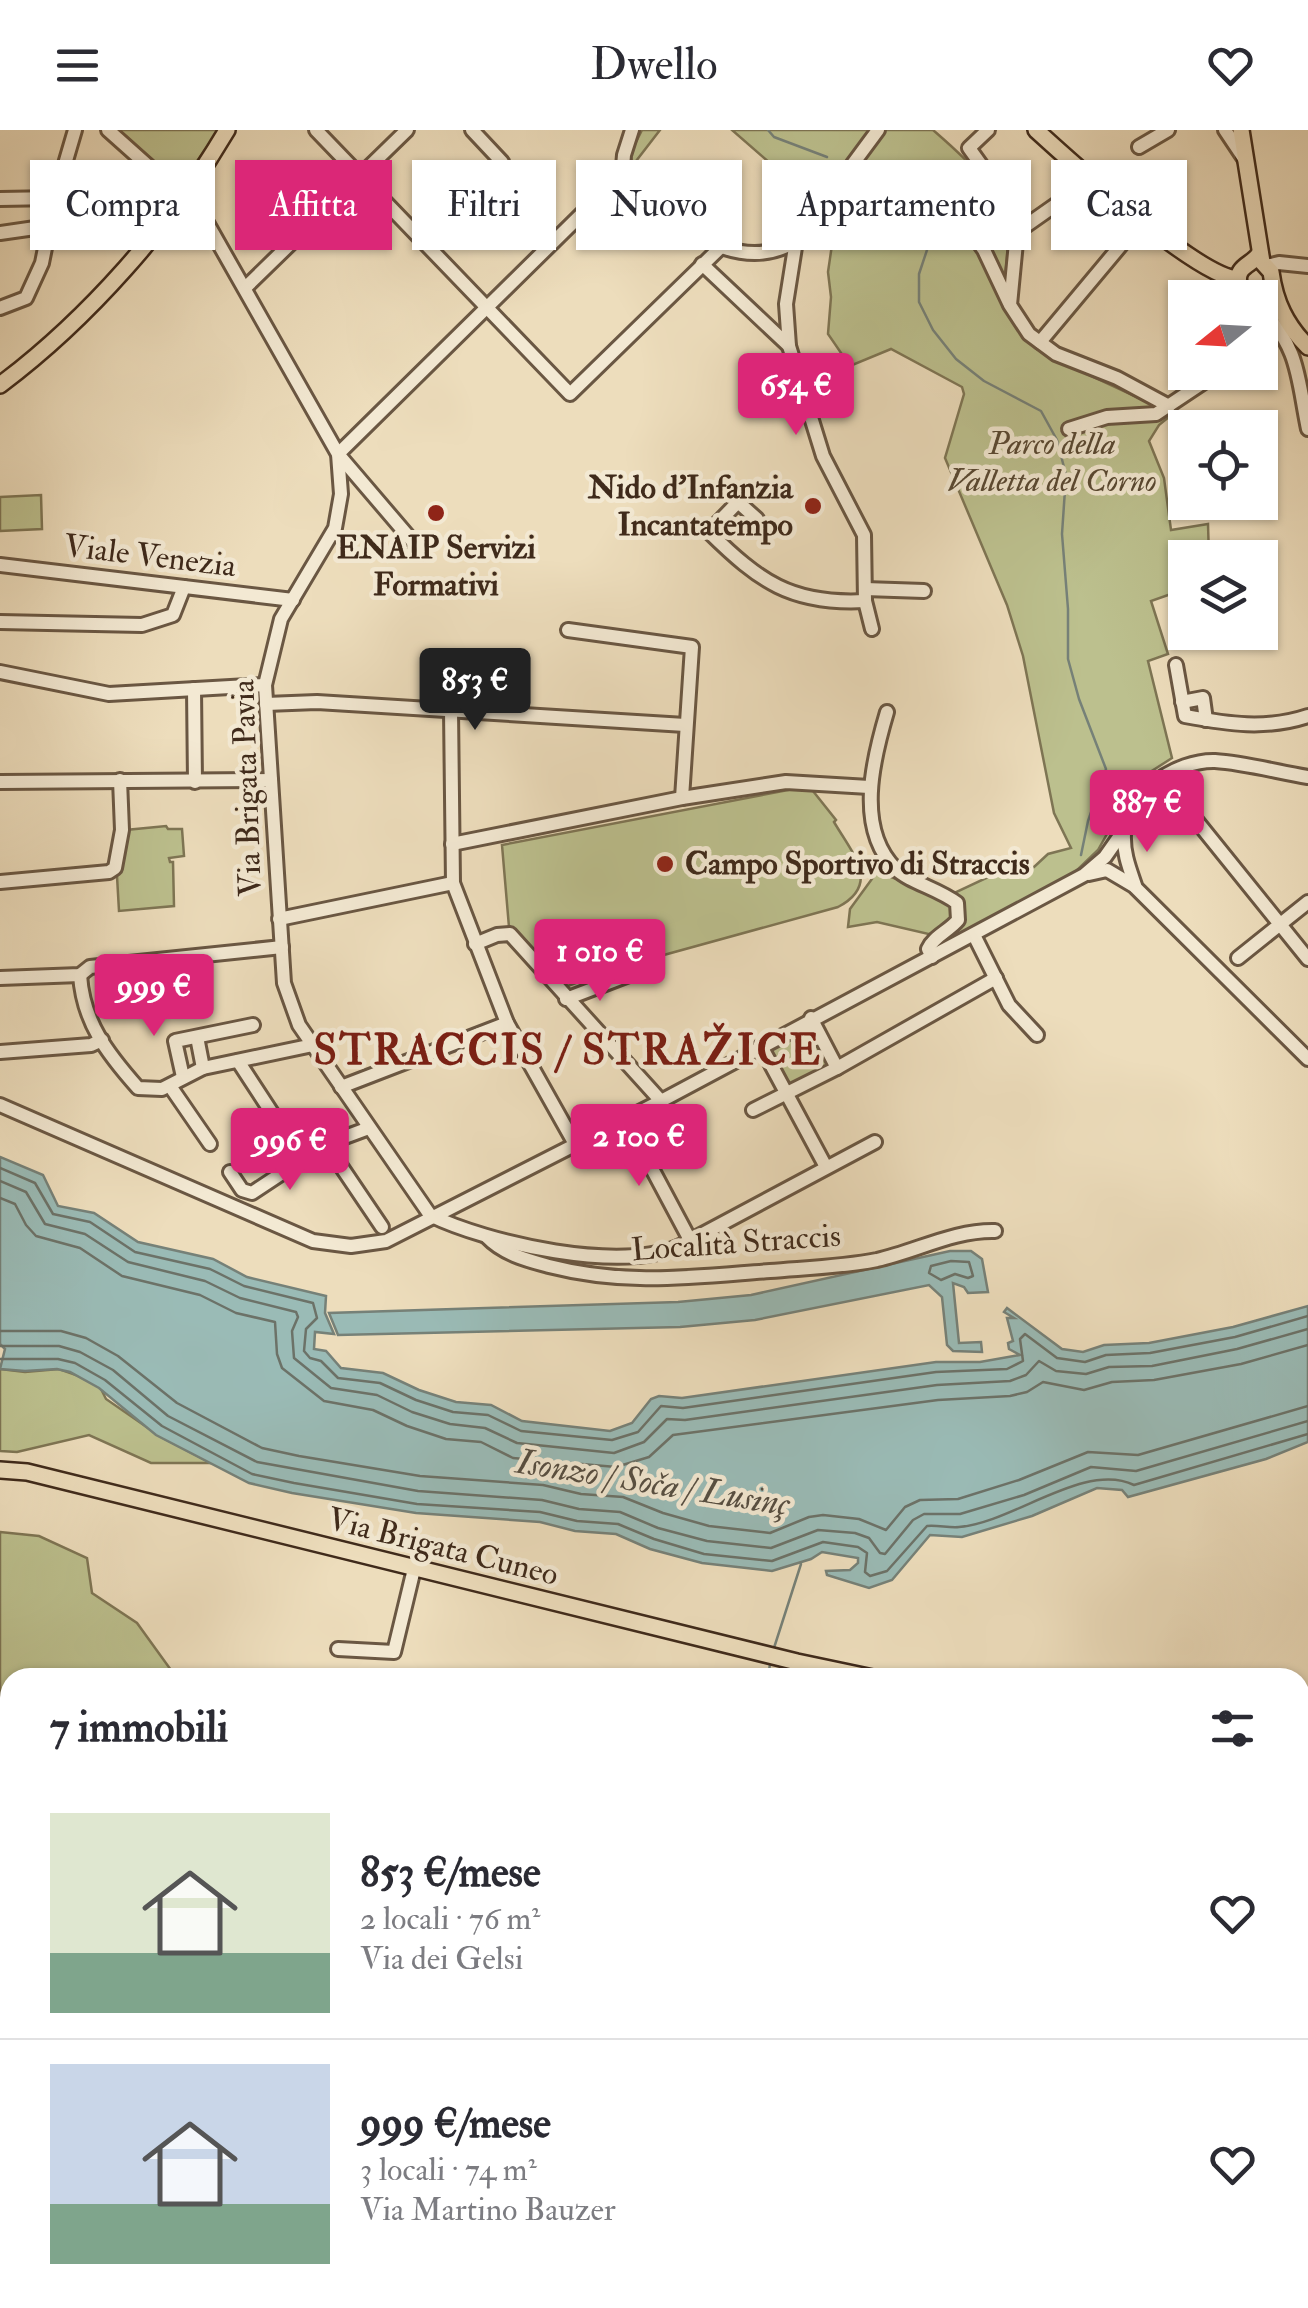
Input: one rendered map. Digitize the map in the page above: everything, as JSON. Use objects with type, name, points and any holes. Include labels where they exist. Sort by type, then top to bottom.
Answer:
[{"type":"main road","points":[[208,160],[227,130]]},
{"type":"main road","points":[[1036,130],[1069,160]]},
{"type":"main road","points":[[1240,130],[1262,278],[1303,345]]},
{"type":"main road","points":[[1187,247],[1234,276],[1239,285],[1262,278]]},
{"type":"main road","points":[[0,385],[95,299],[138,250]]},
{"type":"main road","points":[[1234,276],[1243,266],[1262,278]]},
{"type":"main road","name":"Via Brigata Cuneo","points":[[0,1470],[27,1472],[827,1668]]},
{"type":"street","points":[[66,160],[75,130]]},
{"type":"street","name":"Via Brigata Pavia","points":[[108,130],[142,160]]},
{"type":"street","points":[[316,130],[345,160]]},
{"type":"street","points":[[376,160],[407,130]]},
{"type":"street","points":[[472,130],[500,160]]},
{"type":"street","points":[[624,160],[632,130]]},
{"type":"street","points":[[856,160],[878,130]]},
{"type":"street","points":[[978,160],[969,148],[988,130]]},
{"type":"street","points":[[1140,146],[1168,130]]},
{"type":"street","points":[[1225,130],[1245,160]]},
{"type":"street","points":[[0,199],[30,198]]},
{"type":"street","points":[[392,209],[412,229]]},
{"type":"street","points":[[414,543],[338,454],[576,218]]},
{"type":"street","points":[[0,233],[30,229]]},
{"type":"street","name":"Via Brigata Pavia","points":[[215,236],[338,454],[340,494],[336,528],[280,619],[265,685],[287,998],[298,1025],[430,1215],[436,1218]]},
{"type":"street","points":[[0,308],[26,298],[44,250]]},
{"type":"street","points":[[245,288],[284,250]]},
{"type":"street","points":[[432,250],[570,394],[718,250]]},
{"type":"street","points":[[737,250],[760,256],[783,250]]},
{"type":"street","points":[[795,250],[786,304],[789,346],[824,456],[864,535],[865,595],[872,629]]},
{"type":"street","points":[[984,250],[1010,306],[1029,334],[1056,354],[1116,378],[1169,406]]},
{"type":"street","points":[[1010,306],[1015,250]]},
{"type":"street","points":[[1040,342],[1117,250]]},
{"type":"street","points":[[702,264],[789,346]]},
{"type":"street","points":[[1308,266],[1262,278],[1279,328],[1303,345],[1308,430]]},
{"type":"street","points":[[1069,430],[1107,417],[1156,414],[1193,390]]},
{"type":"street","points":[[756,519],[738,502],[709,532],[756,576],[782,591],[841,602],[865,595],[924,591]]},
{"type":"street","name":"Viale Venezia","points":[[0,566],[293,600]]},
{"type":"street","points":[[0,622],[142,625],[173,615],[184,588]]},
{"type":"street","points":[[568,630],[692,647],[682,798]]},
{"type":"street","points":[[1176,665],[1185,716],[1236,726],[1284,724],[1308,716]]},
{"type":"street","points":[[0,672],[109,694],[265,685]]},
{"type":"street","points":[[194,689],[195,782]]},
{"type":"street","points":[[1182,702],[1203,698],[1206,720]]},
{"type":"street","points":[[266,704],[317,702],[685,726]]},
{"type":"street","points":[[451,710],[454,883],[506,1023],[575,1144]]},
{"type":"street","points":[[887,712],[869,788],[884,854],[898,872],[934,887],[957,903],[958,920],[932,941],[928,949],[932,958]]},
{"type":"street","points":[[0,1105],[313,1241],[368,1245],[399,1237],[436,1218],[1084,876],[1106,857],[1138,802],[1162,778],[1184,766],[1214,761],[1308,777]]},
{"type":"street","points":[[1162,778],[1308,959]]},
{"type":"street","points":[[0,882],[109,872],[115,868],[122,830],[120,780]]},
{"type":"street","points":[[0,782],[272,780]]},
{"type":"street","points":[[452,844],[682,798],[786,782],[869,788]]},
{"type":"street","points":[[1124,830],[1125,857],[1136,888]]},
{"type":"street","points":[[1084,876],[1107,870],[1136,888],[1308,1058]]},
{"type":"street","points":[[280,919],[454,883]]},
{"type":"street","points":[[1238,958],[1308,902]]},
{"type":"street","points":[[476,944],[510,934],[660,1100]]},
{"type":"street","points":[[974,935],[1009,1005],[1036,1035]]},
{"type":"street","points":[[0,978],[80,974],[90,967],[282,947]]},
{"type":"street","points":[[566,999],[634,973]]},
{"type":"street","points":[[80,974],[85,1012],[138,1088],[156,1090],[203,1068],[312,1045]]},
{"type":"street","points":[[753,1110],[837,1068],[996,978]]},
{"type":"street","points":[[811,1018],[837,1068]]},
{"type":"street","points":[[341,1086],[506,1023]]},
{"type":"street","points":[[183,1077],[175,1042],[253,1025]]},
{"type":"street","points":[[196,1037],[203,1068]]},
{"type":"street","points":[[0,1052],[91,1045],[102,1040]]},
{"type":"street","points":[[761,1046],[826,1166]]},
{"type":"street","points":[[238,1062],[302,1158]]},
{"type":"street","points":[[170,1086],[210,1144]]},
{"type":"street","points":[[625,1118],[690,1240]]},
{"type":"street","points":[[230,1172],[242,1190],[252,1193],[326,1144],[368,1128]]},
{"type":"street","points":[[436,1218],[464,1230],[593,1256],[641,1258],[670,1251],[875,1142]]},
{"type":"street","points":[[326,1144],[382,1227]]},
{"type":"street","name":"Località Straccis","points":[[486,1235],[501,1248],[537,1262],[597,1276],[651,1281],[864,1262],[972,1230],[995,1231]]},
{"type":"street","points":[[338,1649],[394,1652],[414,1569]]},
{"type":"green space","points":[[112,130],[219,130],[198,160],[145,160]]},
{"type":"green space","points":[[642,130],[660,130],[637,160],[632,160],[630,154]]},
{"type":"green space","name":"Parco della Valletta del Corno","points":[[732,130],[933,130],[966,160],[766,160]]},
{"type":"green space","name":"Parco della Valletta del Corno","points":[[831,250],[1008,250],[1002,302],[1046,355],[1168,409],[1168,418],[1149,441],[1164,478],[1171,530],[1208,524],[1208,540],[1168,540],[1168,595],[1151,601],[1168,654],[1148,661],[1172,758],[1144,776],[1098,850],[1072,875],[950,939],[877,922],[848,927],[850,909],[877,872],[946,897],[1001,871],[1034,867],[1048,854],[1071,848],[1054,813],[1023,656],[1007,605],[945,458],[964,394],[962,387],[891,349],[850,366],[828,334]]},
{"type":"green space","points":[[41,495],[42,529],[0,531],[0,497]]},
{"type":"green space","points":[[809,786],[836,820],[859,868],[858,888],[838,907],[613,969],[560,989],[509,927],[502,845]]},
{"type":"green space","points":[[166,826],[182,829],[184,856],[169,858],[173,862],[174,906],[119,911],[117,876],[126,830]]},
{"type":"green space","points":[[811,1018],[837,1068],[786,1094],[761,1046]]},
{"type":"green space","points":[[0,1369],[59,1369],[76,1375],[100,1387],[106,1399],[161,1437],[211,1463],[151,1463],[89,1435],[17,1452],[0,1451]]},
{"type":"green space","points":[[0,1532],[39,1536],[87,1558],[92,1593],[137,1623],[170,1668],[0,1668]]},
{"type":"water","name":"Isonzo / Soča / Lusinç","points":[[0,1157],[43,1175],[58,1206],[94,1213],[138,1242],[213,1259],[247,1277],[326,1296],[325,1313],[334,1334],[315,1332],[314,1349],[326,1351],[341,1368],[383,1373],[456,1402],[491,1405],[522,1421],[610,1431],[632,1423],[651,1399],[659,1396],[682,1398],[936,1362],[980,1362],[1020,1355],[1009,1349],[1008,1343],[1013,1341],[1007,1318],[1014,1318],[1004,1312],[1007,1308],[1062,1349],[1083,1352],[1104,1345],[1149,1343],[1233,1327],[1308,1306],[1308,1442],[1266,1459],[1128,1497],[1122,1490],[1097,1488],[1032,1516],[962,1537],[930,1535],[892,1580],[869,1588],[827,1575],[826,1571],[850,1570],[858,1558],[822,1552],[772,1571],[702,1563],[650,1549],[616,1534],[575,1531],[540,1522],[416,1513],[292,1493],[249,1483],[156,1435],[99,1388],[70,1372],[0,1369],[5,1349],[0,1344]]},
{"type":"water","points":[[950,1251],[971,1251],[982,1259],[988,1292],[968,1293],[953,1283],[959,1343],[981,1342],[982,1352],[953,1351],[947,1345],[942,1297],[929,1285],[755,1320],[680,1327],[338,1335],[329,1313],[678,1302],[751,1295]]},
{"type":"waterway","points":[[768,130],[774,137],[827,157]]},
{"type":"waterway","points":[[927,250],[919,274],[919,302],[933,330],[956,359],[984,381],[1041,411],[1057,440],[1066,475],[1062,534],[1068,659],[1106,769],[1081,855]]},
{"type":"waterway","points":[[773,1651],[801,1564]]},
{"type":"waterway","points":[[769,1668],[770,1664]]},
{"type":"place","name":"Nido d'Infanzia Incantatempo","points":[[813,506]]},
{"type":"place","name":"ENAIP Servizi Formativi","points":[[436,513]]},
{"type":"place","name":"Campo Sportivo di Straccis","points":[[665,864]]},
{"type":"district","name":"STRACCIS / STRAŽICE","points":[[568,1051]]}]
